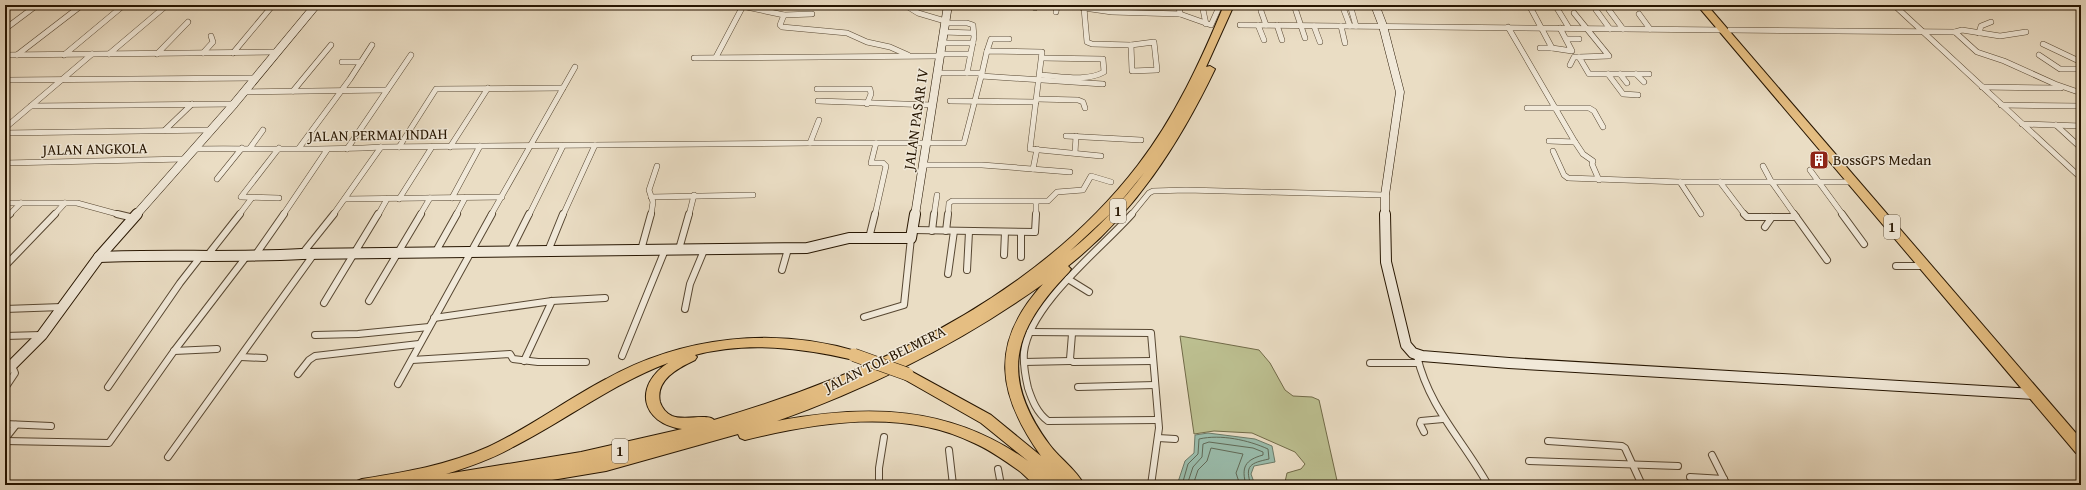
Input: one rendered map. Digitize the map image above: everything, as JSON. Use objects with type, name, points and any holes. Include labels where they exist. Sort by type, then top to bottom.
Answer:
[{"type":"highway","name":"JALAN TOL BELMERA","points":[[395,485],[482,476],[615,452],[721,425],[786,403],[869,370],[970,317],[1026,280],[1073,243],[1126,188],[1162,140],[1186,100],[1229,5]]},
{"type":"highway","name":"JALAN TOL BELMERA","points":[[480,485],[559,473],[634,458],[717,436],[839,393],[892,369],[971,327],[1007,304],[1065,261],[1107,224],[1140,187],[1175,136],[1195,102],[1237,5]]},
{"type":"highway","name":"1","points":[[1702,5],[1727,30],[2081,438]]},
{"type":"highway","name":"1","points":[[1708,5],[1727,30],[1854,182],[2081,449]]},
{"type":"highway","points":[[1077,485],[1045,450],[1027,424],[1019,408],[1012,388],[1010,370],[1013,348],[1018,331],[1028,313],[1040,297],[1107,224]]},
{"type":"highway","points":[[362,485],[426,474],[471,461],[521,437],[613,381],[652,363],[694,350],[736,342],[770,341],[812,346],[852,357],[904,376],[962,404],[986,419],[1067,485]]},
{"type":"highway","points":[[786,403],[709,422],[694,424],[678,423],[665,419],[657,413],[651,399],[653,388],[657,380],[672,366],[695,355],[726,348],[747,346],[794,347],[852,357]]},
{"type":"highway","points":[[904,376],[982,422],[1008,440],[1062,485]]},
{"type":"highway","points":[[634,458],[671,452],[752,432],[824,418],[869,415],[891,416],[954,428],[970,434],[1014,459],[1048,485]]},
{"type":"street","points":[[6,28],[37,5]]},
{"type":"street","points":[[17,55],[82,5]]},
{"type":"street","points":[[64,55],[124,5]]},
{"type":"street","points":[[109,54],[167,5]]},
{"type":"street","points":[[232,53],[273,5]]},
{"type":"street","points":[[5,388],[15,373],[8,369],[42,335],[100,257],[234,104],[316,5]]},
{"type":"street","points":[[737,5],[784,16],[812,14]]},
{"type":"street","points":[[905,5],[918,13],[945,22],[971,24],[973,43],[967,73]]},
{"type":"street","name":"JALAN PASAR IV","points":[[912,234],[948,5]]},
{"type":"street","points":[[1056,12],[1057,5]]},
{"type":"street","points":[[1073,5],[1112,12],[1164,12],[1180,14],[1212,25],[1220,5]]},
{"type":"street","points":[[1137,5],[1140,13]]},
{"type":"street","points":[[1162,5],[1164,12]]},
{"type":"street","points":[[1179,5],[1180,14]]},
{"type":"street","points":[[1202,5],[1206,24]]},
{"type":"street","points":[[1262,5],[1261,11],[1266,25]]},
{"type":"street","points":[[1294,5],[1305,38]]},
{"type":"street","points":[[1342,5],[1350,26]]},
{"type":"street","points":[[1350,5],[1356,26]]},
{"type":"street","points":[[1376,5],[1400,92],[1385,195],[1386,262],[1406,345],[1417,359],[1432,400],[1443,418],[1475,462],[1488,485]]},
{"type":"street","points":[[1529,5],[1552,48]]},
{"type":"street","points":[[1555,5],[1569,28]]},
{"type":"street","points":[[1894,5],[2081,178]]},
{"type":"street","points":[[716,57],[743,6]]},
{"type":"street","points":[[1084,8],[1086,42],[1092,44],[1131,45],[1154,42],[1157,70],[1132,71],[1131,45]]},
{"type":"street","points":[[1596,10],[1610,29]]},
{"type":"street","points":[[1609,10],[1623,29]]},
{"type":"street","points":[[1570,65],[1574,57],[1609,56],[1574,13]]},
{"type":"street","points":[[1639,14],[1650,29]]},
{"type":"street","points":[[784,16],[780,25],[782,27],[847,33],[867,42],[890,47],[910,56]]},
{"type":"street","points":[[157,54],[189,23],[188,22]]},
{"type":"street","points":[[1979,33],[1981,26],[1991,22]]},
{"type":"street","points":[[1240,25],[1954,32],[1960,30],[2000,36],[2026,32]]},
{"type":"street","points":[[1258,25],[1264,40]]},
{"type":"street","points":[[1277,25],[1282,40]]},
{"type":"street","points":[[1314,26],[1320,42]]},
{"type":"street","points":[[1342,26],[1345,43]]},
{"type":"street","points":[[1508,27],[1575,142],[1583,154],[1593,161],[1592,164],[1599,180]]},
{"type":"street","points":[[1540,48],[1572,51],[1560,28]]},
{"type":"street","points":[[943,32],[973,33]]},
{"type":"street","points":[[1954,32],[1977,52],[2004,61],[2081,94]]},
{"type":"street","points":[[203,53],[213,42],[211,36]]},
{"type":"street","points":[[976,101],[981,74],[991,39],[1009,39]]},
{"type":"street","points":[[1566,39],[1579,39]]},
{"type":"street","points":[[942,43],[973,43]]},
{"type":"street","points":[[2043,44],[2081,62]]},
{"type":"street","points":[[293,91],[331,45]]},
{"type":"street","points":[[298,148],[372,45]]},
{"type":"street","points":[[987,50],[1042,52],[1040,81],[1030,148],[1101,156]]},
{"type":"street","points":[[5,55],[276,52]]},
{"type":"street","points":[[5,128],[92,54]]},
{"type":"street","points":[[694,58],[970,54]]},
{"type":"street","points":[[347,149],[411,55]]},
{"type":"street","points":[[2039,55],[2060,69],[2081,69]]},
{"type":"street","points":[[1579,57],[1589,74],[1649,74]]},
{"type":"street","points":[[1040,74],[1086,76],[1104,72],[1103,59],[1042,58]]},
{"type":"street","points":[[342,62],[361,62]]},
{"type":"street","points":[[398,384],[470,252],[575,67]]},
{"type":"street","points":[[937,73],[967,73],[1040,81],[1103,84]]},
{"type":"street","points":[[1608,74],[1623,94],[1638,94]]},
{"type":"street","points":[[1620,74],[1627,83]]},
{"type":"street","points":[[1636,74],[1644,82]]},
{"type":"street","points":[[9,80],[255,78]]},
{"type":"street","points":[[1982,87],[2067,88]]},
{"type":"street","points":[[450,146],[488,88]]},
{"type":"street","points":[[399,147],[434,90],[563,88]]},
{"type":"street","points":[[817,89],[870,89],[871,94],[867,104]]},
{"type":"street","points":[[244,92],[387,90]]},
{"type":"street","points":[[950,101],[1078,100],[1083,102],[1085,108]]},
{"type":"street","points":[[818,101],[867,104],[932,105]]},
{"type":"street","name":"JALAN PERMAI INDAH","points":[[193,149],[298,148],[327,150],[381,147],[450,146],[926,142],[964,143],[976,101]]},
{"type":"street","points":[[165,130],[192,104]]},
{"type":"street","points":[[31,106],[234,104]]},
{"type":"street","points":[[2001,105],[2081,106]]},
{"type":"street","points":[[1527,108],[1590,108],[1603,127]]},
{"type":"street","points":[[810,143],[819,120]]},
{"type":"street","points":[[2022,124],[2081,126]]},
{"type":"street","points":[[2056,125],[2081,148]]},
{"type":"street","points":[[5,133],[210,130]]},
{"type":"street","points":[[250,148],[263,130]]},
{"type":"street","points":[[1066,136],[1141,140]]},
{"type":"street","points":[[1075,153],[1076,136]]},
{"type":"street","points":[[1549,141],[1575,142]]},
{"type":"street","points":[[869,238],[886,166],[883,163],[871,163],[876,143]]},
{"type":"street","points":[[548,251],[575,185],[595,145]]},
{"type":"street","points":[[452,198],[480,146]]},
{"type":"street","points":[[510,252],[563,146]]},
{"type":"street","points":[[302,254],[345,199],[381,147]]},
{"type":"street","points":[[399,199],[432,147]]},
{"type":"street","points":[[217,179],[242,148]]},
{"type":"street","points":[[279,148],[241,197],[251,199],[279,198]]},
{"type":"street","points":[[1033,169],[1037,149]]},
{"type":"street","points":[[5,440],[109,443],[174,351],[250,257],[327,150]]},
{"type":"street","points":[[1553,151],[1567,177],[1599,180],[1680,182],[1854,182]]},
{"type":"street","name":"JALAN ANGKOLA","points":[[5,162],[185,159]]},
{"type":"street","points":[[923,165],[982,165],[1070,172]]},
{"type":"street","points":[[641,250],[653,208],[648,190],[657,166]]},
{"type":"street","points":[[1763,166],[1771,181],[1827,260]]},
{"type":"street","points":[[1810,170],[1864,244]]},
{"type":"street","points":[[946,231],[949,203],[959,201],[1048,201],[1057,192],[1083,190],[1093,176],[1111,182]]},
{"type":"street","points":[[1680,182],[1701,214]]},
{"type":"street","points":[[1720,182],[1747,217],[1796,217]]},
{"type":"street","points":[[1157,420],[1048,421],[1037,408],[1029,392],[1026,383],[1024,362],[1024,349],[1030,332],[1045,304],[1119,229],[1151,191],[1245,191],[1385,195]]},
{"type":"street","points":[[959,193],[959,201]]},
{"type":"street","points":[[679,249],[694,195]]},
{"type":"street","points":[[651,197],[752,195]]},
{"type":"street","points":[[932,230],[937,195]]},
{"type":"street","points":[[345,199],[502,197]]},
{"type":"street","points":[[369,301],[430,198]]},
{"type":"street","points":[[435,253],[465,198]]},
{"type":"street","points":[[108,386],[180,283],[251,199]]},
{"type":"street","points":[[324,303],[387,199]]},
{"type":"street","points":[[100,257],[250,257],[302,254],[398,254],[666,250],[705,248],[788,249],[816,247],[849,238],[869,238],[912,234],[932,230],[969,232],[1036,231],[1036,202]]},
{"type":"street","points":[[5,203],[82,204],[134,218]]},
{"type":"street","points":[[5,218],[21,203]]},
{"type":"street","points":[[5,266],[66,203]]},
{"type":"street","points":[[1765,227],[1772,217]]},
{"type":"street","points":[[948,274],[954,231]]},
{"type":"street","points":[[967,270],[969,232]]},
{"type":"street","points":[[1004,255],[1005,232]]},
{"type":"street","points":[[1021,232],[1021,257]]},
{"type":"street","points":[[864,317],[904,305],[912,234]]},
{"type":"street","points":[[685,309],[690,284],[705,248]]},
{"type":"street","points":[[782,270],[788,249]]},
{"type":"street","points":[[622,356],[639,313],[652,289],[666,250]]},
{"type":"street","points":[[168,457],[314,254]]},
{"type":"street","points":[[1896,266],[1926,266]]},
{"type":"street","points":[[1068,279],[1089,292]]},
{"type":"street","points":[[434,318],[552,301],[605,298]]},
{"type":"street","points":[[524,361],[552,301]]},
{"type":"street","points":[[5,309],[62,307]]},
{"type":"street","points":[[314,335],[358,334],[429,327]]},
{"type":"street","points":[[1030,332],[1072,334],[1151,333],[1152,361],[1159,428],[1151,485]]},
{"type":"street","points":[[1071,361],[1072,334]]},
{"type":"street","points":[[5,336],[42,335]]},
{"type":"street","points":[[298,374],[309,360],[315,356],[419,344]]},
{"type":"street","points":[[174,351],[217,349]]},
{"type":"street","points":[[412,360],[510,354],[513,359],[524,361],[586,362]]},
{"type":"street","points":[[240,357],[264,358]]},
{"type":"street","points":[[1370,363],[1417,359],[2035,394]]},
{"type":"street","points":[[1024,362],[1152,361]]},
{"type":"street","points":[[1078,387],[1155,385]]},
{"type":"street","points":[[1424,432],[1420,424],[1421,421],[1443,418]]},
{"type":"street","points":[[5,424],[51,426]]},
{"type":"street","points":[[5,440],[16,425]]},
{"type":"street","points":[[879,485],[878,468],[884,437]]},
{"type":"street","points":[[1158,438],[1175,439]]},
{"type":"street","points":[[1548,441],[1622,446],[1625,448],[1642,485]]},
{"type":"street","points":[[949,450],[953,485]]},
{"type":"street","points":[[1712,455],[1726,482]]},
{"type":"street","points":[[1529,462],[1678,466]]},
{"type":"street","points":[[998,469],[1001,485]]},
{"type":"street","points":[[1690,477],[1726,482]]},
{"type":"shaded area","points":[[1180,336],[1259,350],[1270,363],[1285,390],[1293,396],[1312,397],[1319,400],[1338,485],[1281,485],[1285,482],[1287,473],[1301,469],[1305,464],[1295,452],[1252,433],[1214,431],[1194,434]]},
{"type":"water","points":[[1208,433],[1255,439],[1272,446],[1275,462],[1254,466],[1251,474],[1255,485],[1177,485],[1185,461],[1194,453],[1195,435]]},
{"type":"place","name":"BossGPS Medan","points":[[1819,160]]}]
